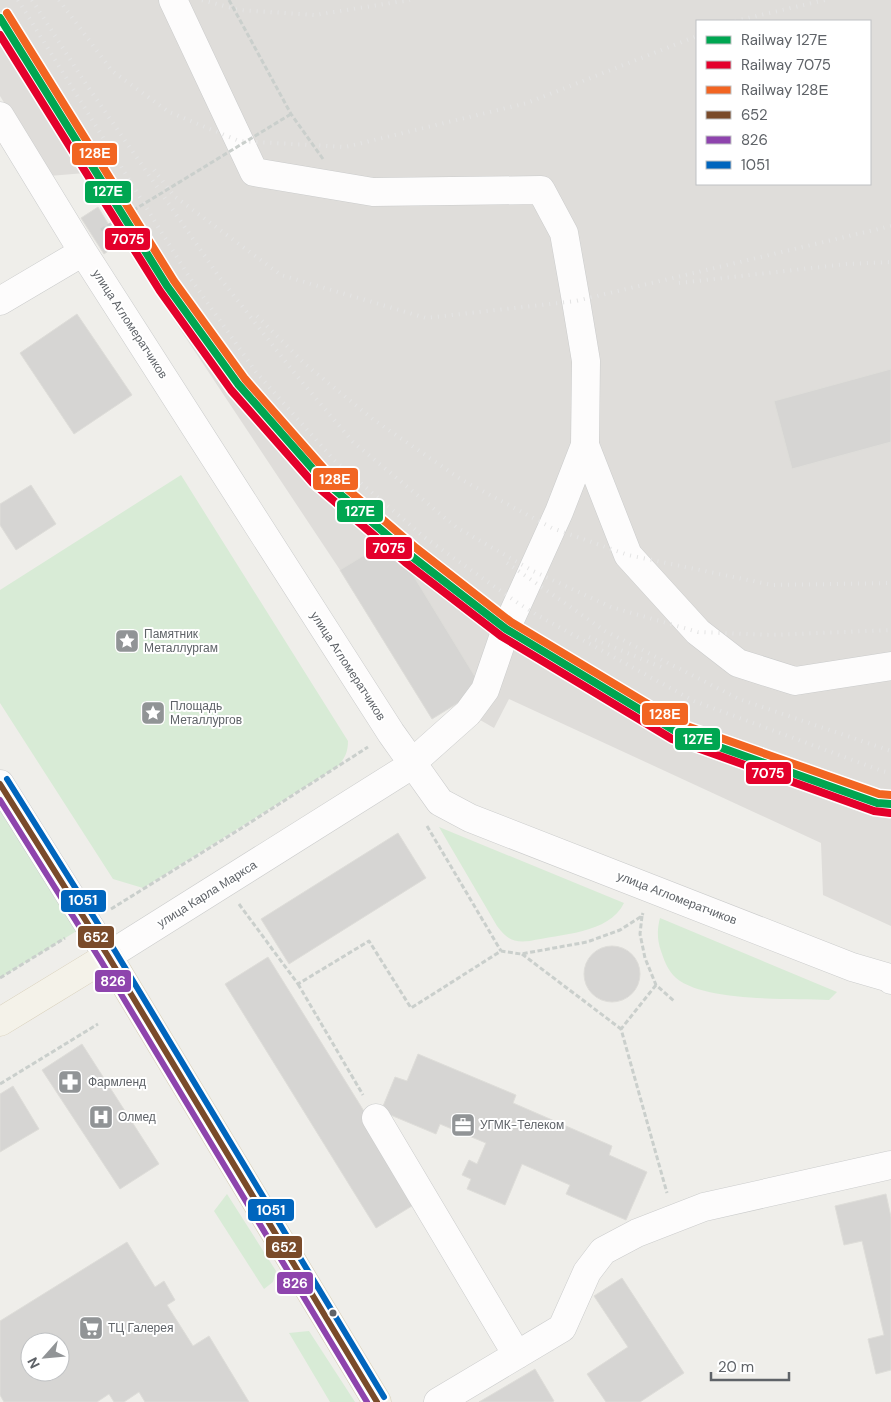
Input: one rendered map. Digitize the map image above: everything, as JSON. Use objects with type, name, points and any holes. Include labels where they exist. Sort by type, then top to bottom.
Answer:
[{"type":"main road","name":"улица Карла Маркса","points":[[0,1022],[108,956]]},
{"type":"main road","points":[[108,956],[377,1402]]},
{"type":"street","points":[[174,0],[254,172],[373,192],[541,190],[564,233],[586,361],[585,445],[628,554],[698,632],[738,664],[795,682],[891,666]]},
{"type":"street","name":"улица Агломератчиков","points":[[0,116],[83,252],[391,733],[440,802],[470,818],[852,967],[891,978]]},
{"type":"street","points":[[0,301],[83,252]]},
{"type":"street","name":"улица Карла Маркса","points":[[108,956],[412,764],[468,713],[485,690],[506,629],[559,512],[585,445]]},
{"type":"street","points":[[0,784],[108,956]]},
{"type":"street","points":[[376,1118],[517,1355]]},
{"type":"street","points":[[438,1402],[562,1328],[587,1272],[603,1251],[637,1233],[704,1207],[891,1165]]},
{"type":"path","points":[[229,0],[291,114],[323,159]]},
{"type":"path","points":[[101,230],[291,114]]},
{"type":"path","points":[[0,978],[391,733]]},
{"type":"path","points":[[440,802],[420,814],[501,951]]},
{"type":"path","points":[[223,884],[298,984],[376,1118]]},
{"type":"path","points":[[652,888],[642,916],[640,934],[645,958],[656,985],[676,1002]]},
{"type":"path","points":[[298,984],[369,941],[411,1008],[501,951],[521,954],[587,942],[620,930],[642,916]]},
{"type":"path","points":[[521,954],[621,1029],[674,1219]]},
{"type":"path","points":[[621,1029],[656,985]]},
{"type":"path","points":[[0,1084],[98,1024]]},
{"type":"shaded area","points":[[0,0],[891,0],[891,926],[823,895],[821,843],[509,699],[494,728],[468,713],[457,703],[432,719],[340,570],[170,314],[85,173],[49,176],[0,96]]},
{"type":"green space","points":[[181,475],[348,741],[348,745],[346,755],[338,766],[143,888],[113,879],[0,703],[0,590]]},
{"type":"green space","points":[[0,784],[88,924],[0,978]]},
{"type":"green space","points":[[439,827],[624,903],[617,913],[596,927],[530,941],[515,941],[504,934],[497,926]]},
{"type":"green space","points":[[660,918],[837,992],[829,1000],[770,999],[724,995],[685,984],[673,975],[663,958],[658,939]]},
{"type":"green space","points":[[227,1194],[276,1271],[273,1282],[264,1289],[214,1211]]},
{"type":"green space","points":[[309,1331],[355,1402],[330,1402],[289,1333]]},
{"type":"building","points":[[98,207],[120,243],[104,254],[81,218]]},
{"type":"building","points":[[77,314],[132,395],[74,434],[20,353]]},
{"type":"building","points":[[891,369],[891,442],[792,469],[774,401]]},
{"type":"building","points":[[31,485],[56,524],[16,550],[0,525],[0,504]]},
{"type":"building","points":[[391,539],[482,688],[432,719],[340,570]]},
{"type":"building","points":[[398,833],[426,878],[289,964],[261,919]]},
{"type":"building","points":[[612,946],[623,948],[632,954],[638,963],[640,974],[638,985],[632,994],[623,1000],[612,1002],[601,1000],[592,994],[586,985],[584,974],[586,963],[592,954],[601,948]]},
{"type":"building","points":[[268,957],[420,1201],[376,1228],[225,984]]},
{"type":"building","name":"Олмед","points":[[82,1044],[159,1164],[120,1189],[42,1070]]},
{"type":"building","points":[[418,1054],[516,1095],[513,1103],[612,1146],[609,1155],[647,1172],[626,1220],[566,1194],[570,1185],[522,1164],[505,1205],[467,1189],[471,1179],[462,1175],[469,1160],[477,1164],[486,1143],[440,1124],[436,1134],[381,1111],[395,1077],[407,1081]]},
{"type":"building","points":[[13,1086],[39,1129],[0,1152],[0,1094]]},
{"type":"building","points":[[886,1194],[891,1217],[891,1370],[876,1374],[868,1339],[884,1335],[862,1241],[844,1245],[835,1206]]},
{"type":"building","name":"ТЦ Галерея","points":[[127,1242],[155,1287],[164,1281],[175,1300],[167,1305],[193,1346],[209,1336],[249,1402],[145,1402],[139,1392],[124,1402],[114,1402],[109,1394],[97,1402],[4,1402],[0,1395],[0,1321]]},
{"type":"building","points":[[622,1278],[684,1373],[640,1402],[606,1402],[587,1374],[628,1347],[594,1296]]},
{"type":"building","points":[[535,1369],[554,1401],[479,1402]]},
{"type":"railway","points":[[18,0],[188,275],[256,372],[334,460],[424,537],[537,615],[694,701],[891,773]]},
{"type":"railway","points":[[32,0],[86,84],[220,278],[296,375],[353,442],[456,527],[533,571],[611,607],[698,632],[771,635],[891,630]]},
{"type":"railway","points":[[59,0],[112,71],[169,112],[239,141],[345,147],[527,103],[696,36]]},
{"type":"railway","points":[[202,0],[239,10],[315,15],[410,0]]},
{"type":"railway","points":[[739,20],[825,0]]},
{"type":"railway","points":[[154,170],[174,196],[281,275],[426,318],[576,301],[891,226]]},
{"type":"railway","points":[[679,283],[847,264],[891,262]]},
{"type":"railway","points":[[257,316],[305,364],[374,420],[462,480],[552,528],[628,555],[772,585],[891,583]]},
{"type":"railway","points":[[507,563],[605,631],[739,699],[891,751]]},
{"type":"railway","points":[[589,637],[661,667]]},
{"type":"rail line","name":"128Е","points":[[7,13],[174,281],[245,379],[325,470],[416,548],[511,622],[681,724],[879,794],[891,795]]},
{"type":"rail line","name":"127Е","points":[[0,18],[167,286],[238,384],[319,476],[410,555],[506,629],[677,732],[877,803],[891,804]]},
{"type":"rail line","name":"7075","points":[[0,35],[160,291],[231,390],[313,483],[405,562],[501,636],[672,739],[874,811],[890,813]]},
{"type":"transit line","name":"1051","points":[[7,779],[115,951],[384,1397]]},
{"type":"transit line","name":"652","points":[[0,784],[108,956],[377,1402]]},
{"type":"transit line","name":"826","points":[[0,800],[101,961],[367,1402]]},
{"type":"place","name":"Памятник Металлургам","points":[[127,641]]},
{"type":"place","name":"Площадь Металлургов","points":[[153,713]]},
{"type":"place","name":"Фармленд","points":[[70,1082]]},
{"type":"place","name":"Олмед","points":[[101,1117]]},
{"type":"place","name":"УГМК-Телеком","points":[[463,1125]]},
{"type":"place","name":"ТЦ Галерея","points":[[91,1328]]}]
